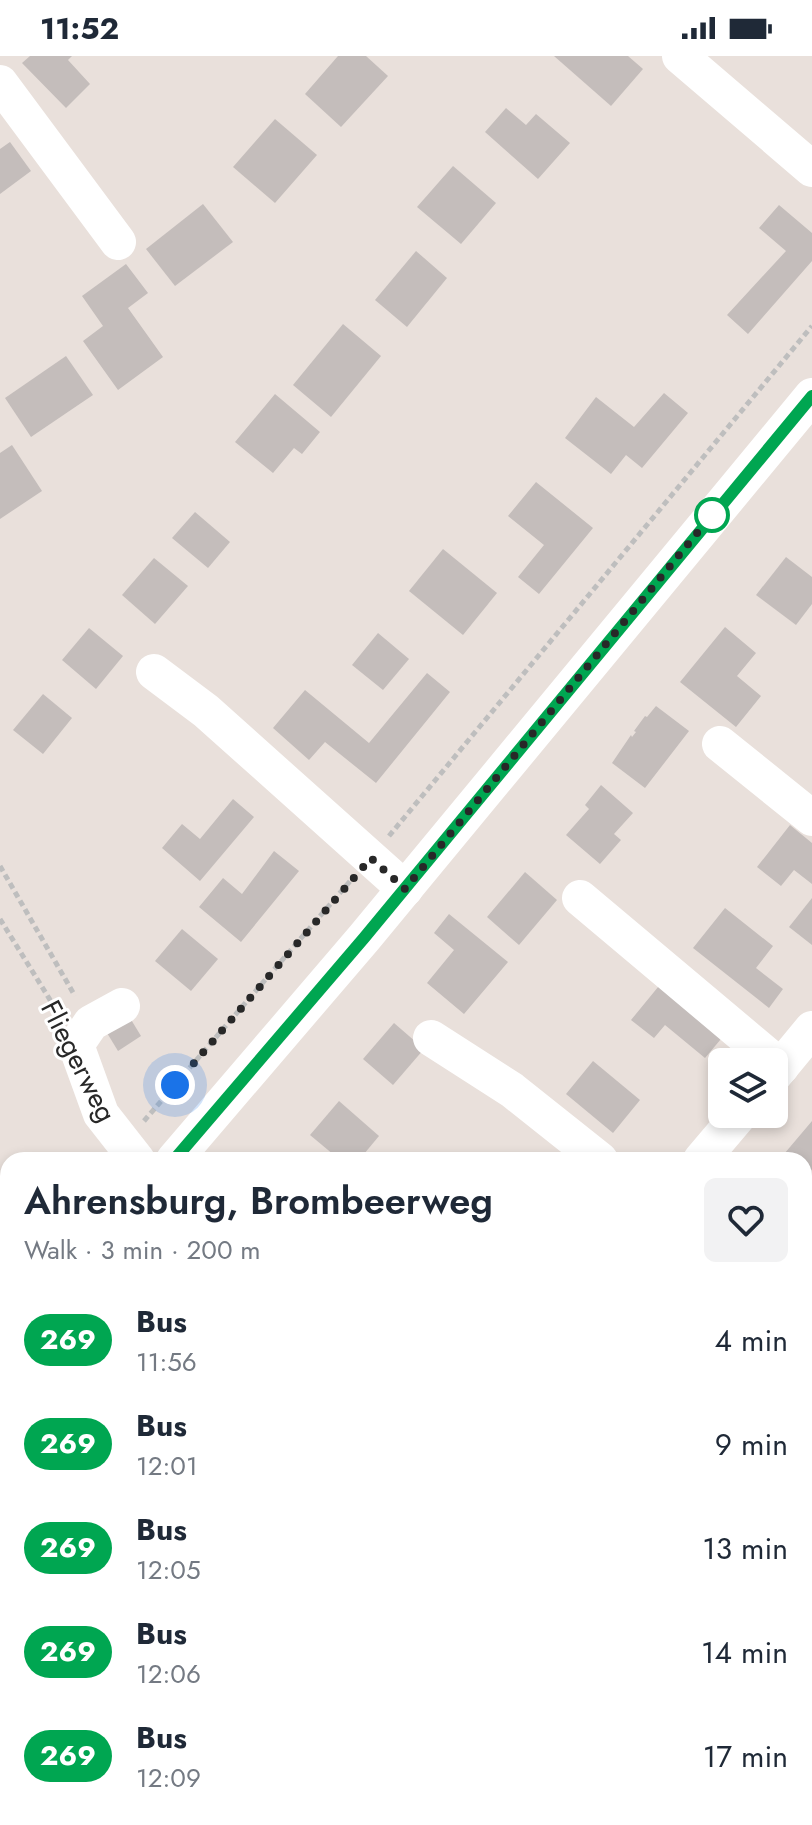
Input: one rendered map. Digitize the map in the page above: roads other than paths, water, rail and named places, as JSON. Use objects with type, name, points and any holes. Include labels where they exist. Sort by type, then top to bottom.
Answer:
[{"type":"street","points":[[680,56],[812,169]]},
{"type":"street","points":[[0,83],[118,242]]},
{"type":"street","points":[[184,1152],[812,396]]},
{"type":"street","points":[[154,672],[206,711],[405,889]]},
{"type":"street","points":[[720,744],[812,818]]},
{"type":"street","points":[[580,898],[796,1054]]},
{"type":"street","name":"Fliegerweg","points":[[122,1006],[91,1023],[76,1045],[101,1114],[131,1152]]},
{"type":"street","points":[[431,1038],[512,1090],[590,1152]]},
{"type":"street","points":[[708,1152],[728,1128]]}]
